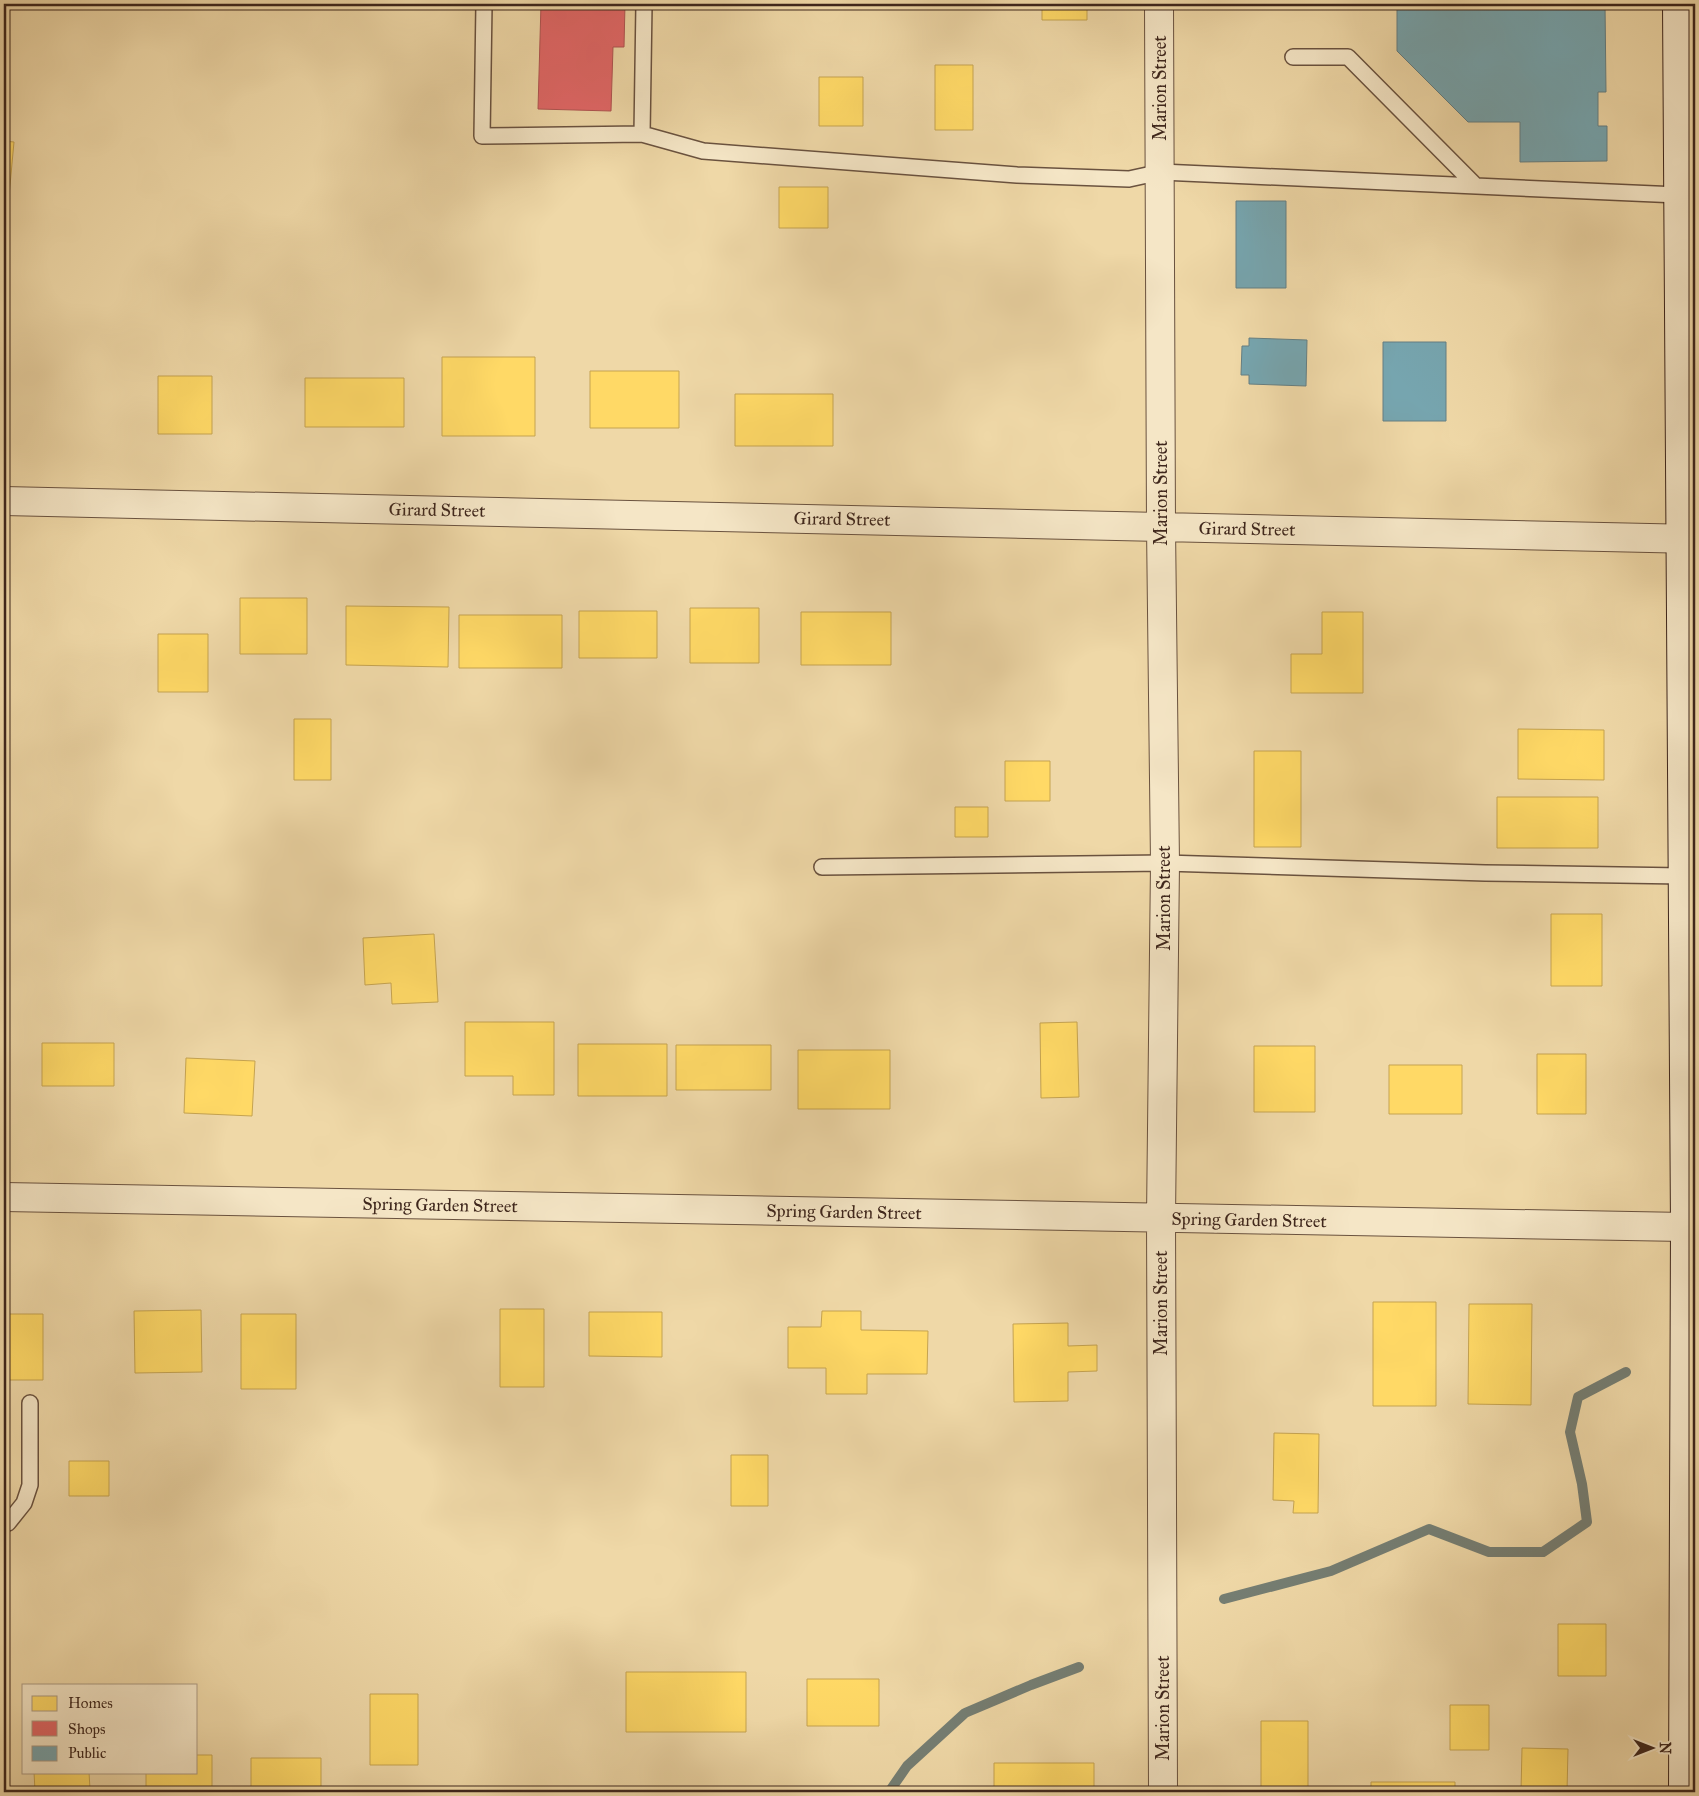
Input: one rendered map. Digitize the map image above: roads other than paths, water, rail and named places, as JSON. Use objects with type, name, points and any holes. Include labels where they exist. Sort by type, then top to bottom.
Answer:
[{"type":"street","name":"Marion Street","points":[[1159,4],[1160,527],[1165,863],[1160,1218],[1163,1792]]},
{"type":"street","points":[[1677,4],[1678,195],[1687,539],[1688,708],[1683,876],[1689,990],[1690,1160],[1685,1227],[1689,1696],[1683,1792]]},
{"type":"street","name":"Girard Street","points":[[4,502],[1687,539]]},
{"type":"street","name":"Spring Garden Street","points":[[4,1197],[1685,1227]]},
{"type":"lane","points":[[484,4],[482,136],[642,134],[703,151],[1016,175],[1129,179],[1160,172],[1678,195]]},
{"type":"lane","points":[[642,134],[644,4]]},
{"type":"lane","points":[[1292,57],[1348,57],[1476,186]]},
{"type":"lane","points":[[822,867],[1165,863],[1485,873],[1683,876]]},
{"type":"lane","points":[[4,1524],[8,1523],[24,1503],[30,1485],[30,1403]]},
{"type":"waterway","points":[[1224,1599],[1331,1571],[1429,1529],[1489,1552],[1543,1552],[1587,1522],[1582,1484],[1570,1432],[1578,1397],[1626,1372]]},
{"type":"waterway","points":[[889,1792],[907,1766],[965,1713],[1079,1667]]}]
